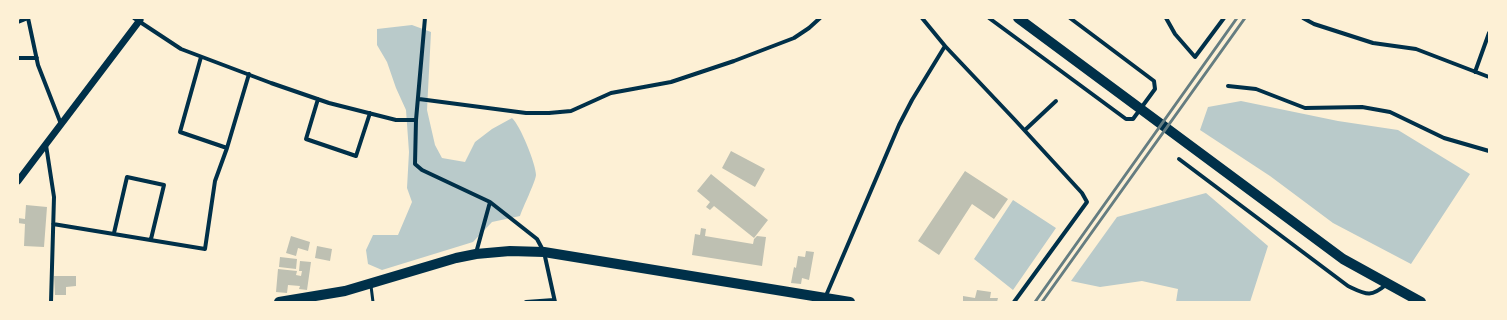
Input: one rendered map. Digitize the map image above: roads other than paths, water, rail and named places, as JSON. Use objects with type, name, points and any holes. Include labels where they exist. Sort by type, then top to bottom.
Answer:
[{"type":"main road","points":[[1018,18],[1343,259],[1422,302]]},
{"type":"main road","points":[[279,302],[325,298],[370,283],[456,258],[476,254],[510,251],[544,252],[850,302]]},
{"type":"street","points":[[18,22],[28,18],[37,58],[50,99],[61,124]]},
{"type":"street","points":[[424,18],[419,99],[416,120],[415,164],[422,170],[490,202],[537,239],[544,252],[554,301],[526,302]]},
{"type":"street","points":[[419,99],[526,113],[571,111],[611,93],[671,82],[734,61],[794,38],[820,18]]},
{"type":"street","points":[[922,18],[945,46],[1025,130],[1082,193],[1086,202],[1014,302]]},
{"type":"street","points":[[989,18],[1126,119],[1133,119],[1155,89],[1154,81],[1070,18]]},
{"type":"street","points":[[1166,18],[1176,34],[1195,57],[1224,18]]},
{"type":"street","points":[[1303,18],[1314,24],[1373,43],[1416,49],[1489,76]]},
{"type":"street","points":[[18,181],[46,145],[137,19],[181,49],[201,57],[318,99],[396,120],[416,120]]},
{"type":"street","points":[[1475,72],[1489,33]]},
{"type":"street","points":[[824,298],[899,125],[912,100],[945,46]]},
{"type":"street","points":[[201,57],[180,132],[227,148]]},
{"type":"street","points":[[18,58],[37,58]]},
{"type":"street","points":[[53,224],[204,249],[215,181],[227,148],[249,74]]},
{"type":"street","points":[[1228,86],[1256,88],[1305,108],[1362,107],[1390,112],[1444,138],[1489,151]]},
{"type":"street","points":[[318,99],[306,139],[356,156],[370,113]]},
{"type":"street","points":[[1025,130],[1056,101]]},
{"type":"street","points":[[46,145],[54,197],[51,302]]},
{"type":"street","points":[[1179,159],[1348,286],[1366,294],[1372,294],[1388,284]]},
{"type":"street","points":[[114,233],[127,177],[164,185],[151,240]]},
{"type":"street","points":[[476,254],[490,202]]},
{"type":"lane","points":[[370,283],[373,302]]},
{"type":"railway","points":[[1035,302],[1237,18]]},
{"type":"railway","points":[[1042,302],[1245,18]]}]
